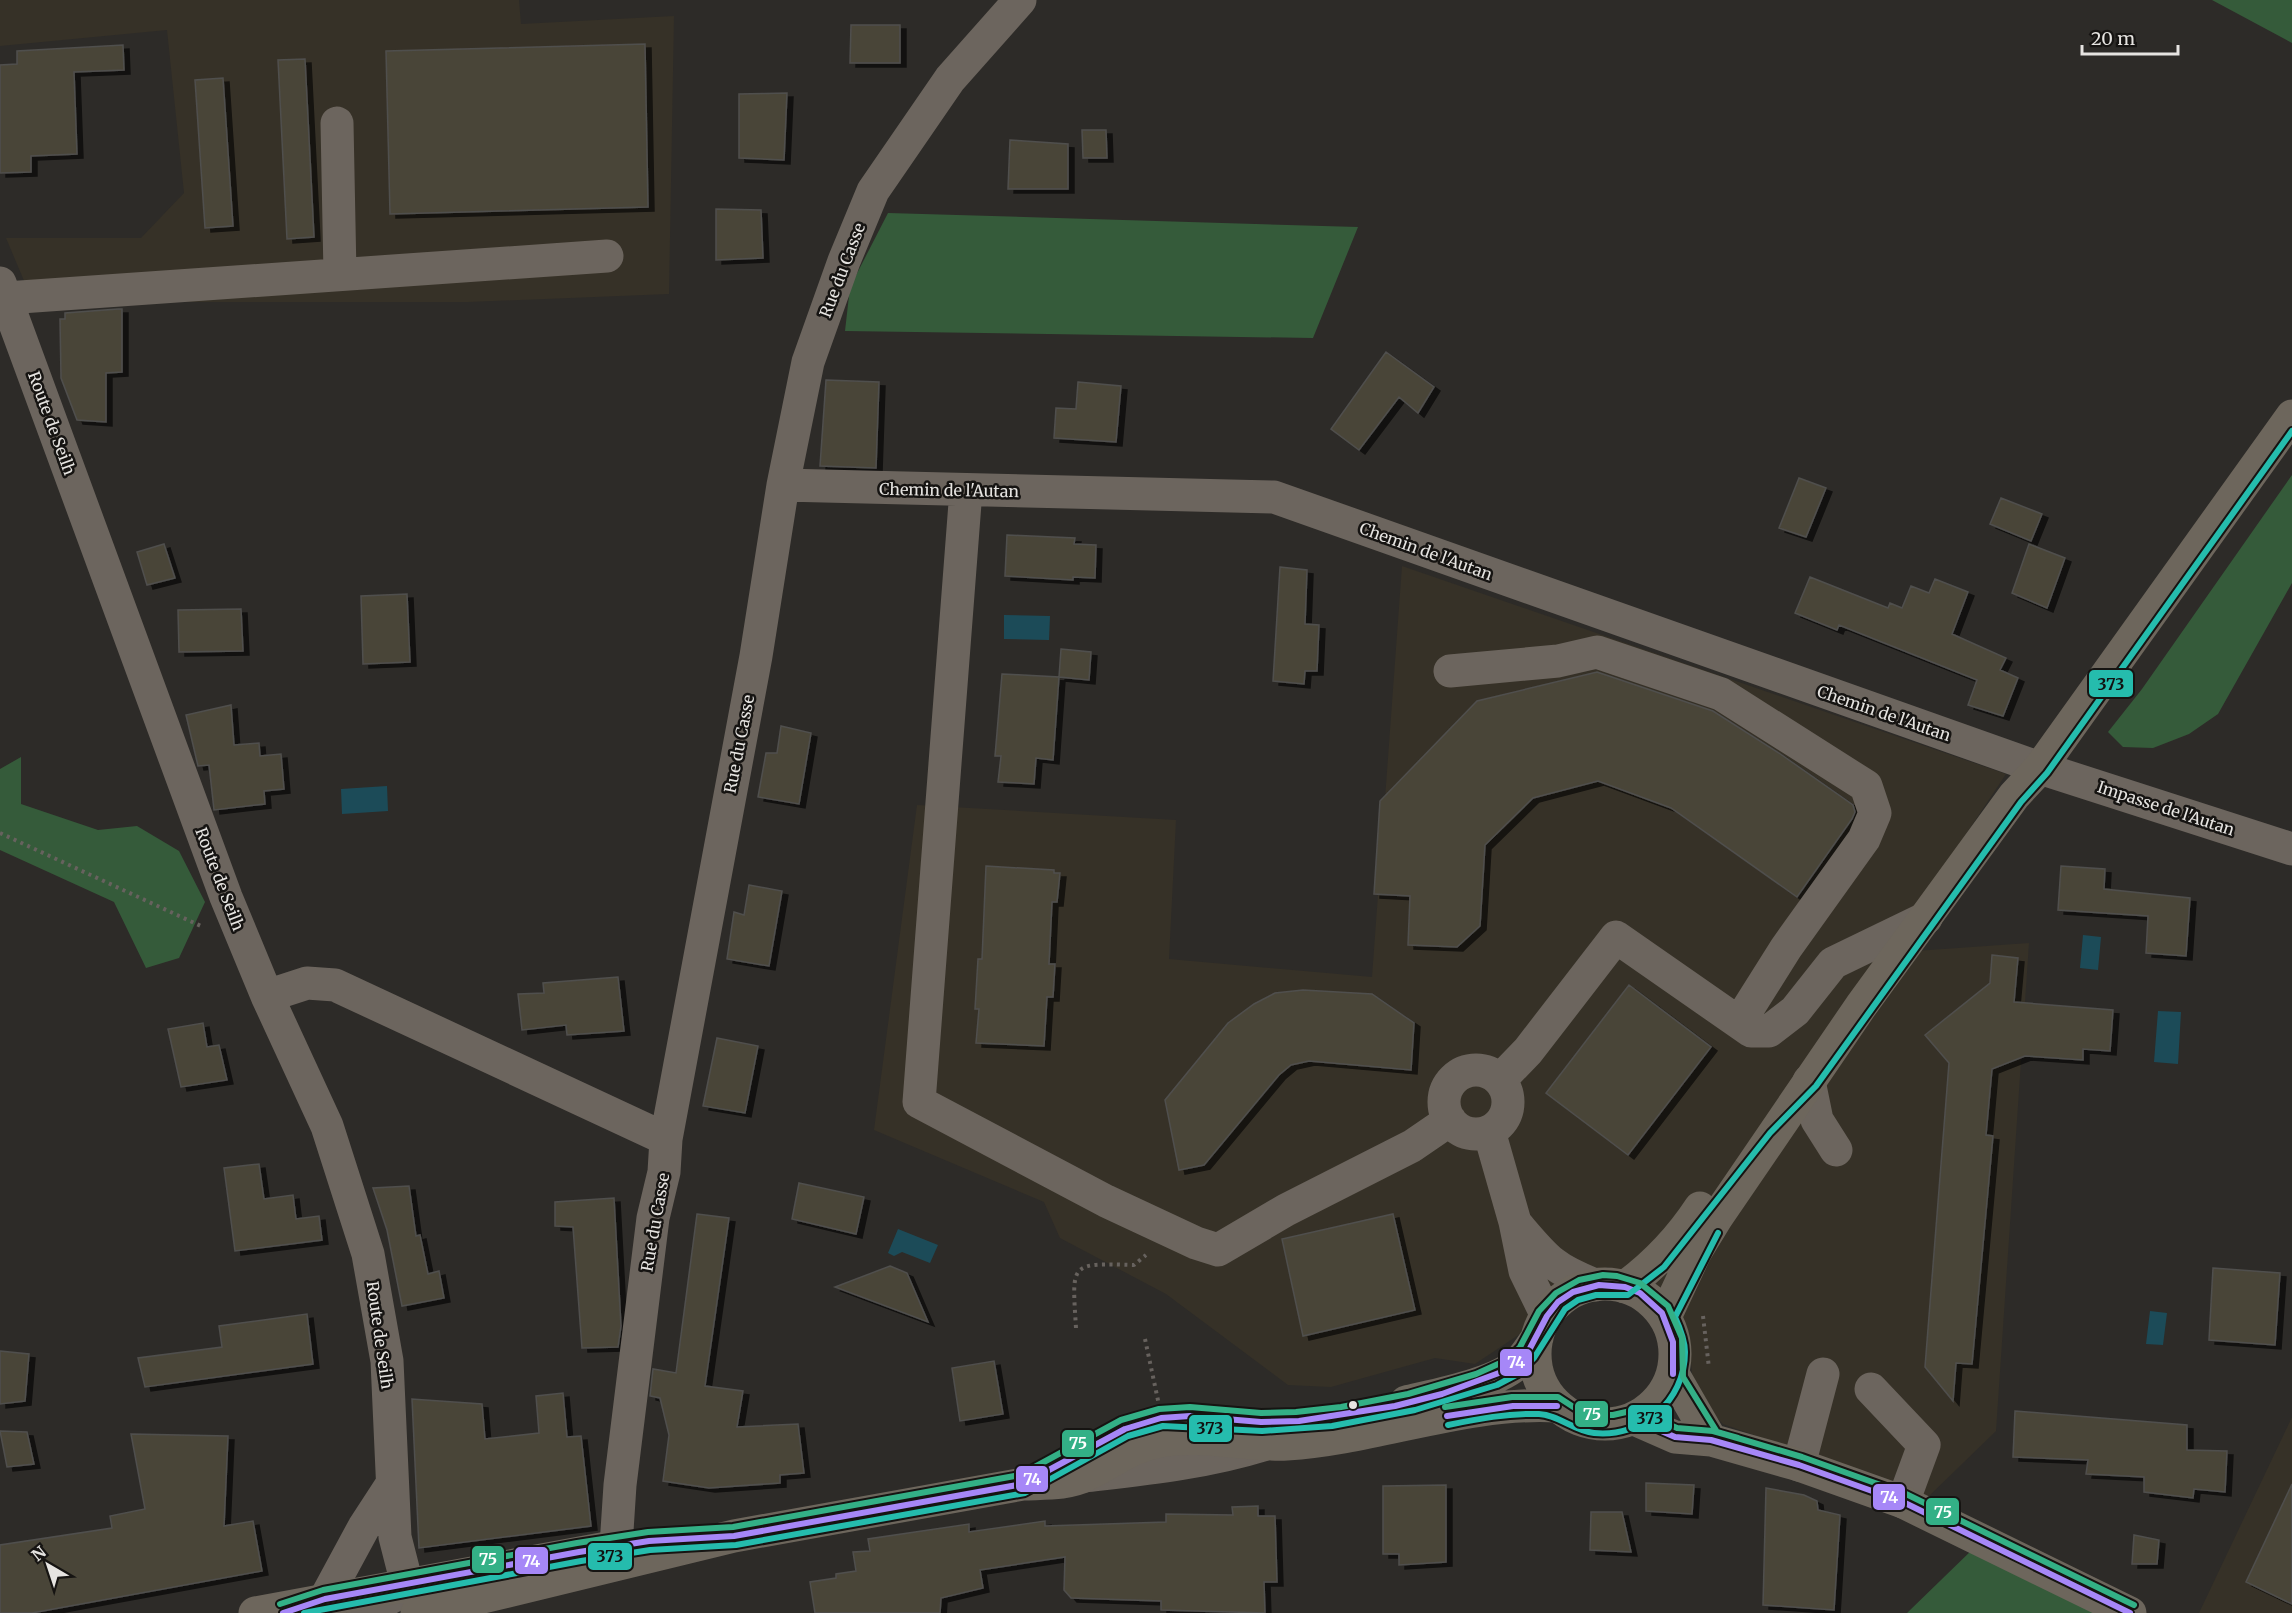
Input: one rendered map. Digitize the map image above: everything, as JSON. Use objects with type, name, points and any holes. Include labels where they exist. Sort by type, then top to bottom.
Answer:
[{"type":"main road","points":[[1665,1317],[1695,1253],[1809,1081],[2014,796],[2040,768],[2292,416]]},
{"type":"main road","points":[[1023,1484],[1040,1477],[1110,1435],[1130,1426],[1162,1418],[1274,1422],[1305,1420],[1382,1408],[1452,1391],[1497,1375],[1519,1362],[1542,1327],[1568,1296],[1610,1286],[1658,1261],[1763,1127],[1809,1081]]},
{"type":"main road","points":[[1542,1327],[1535,1356],[1538,1375],[1545,1392],[1557,1406],[1574,1418],[1594,1424],[1614,1424],[1634,1419],[1658,1401],[1673,1374],[1676,1354],[1673,1335],[1665,1317],[1654,1304],[1610,1286]]},
{"type":"main road","points":[[1673,1374],[1685,1398],[1705,1428],[1798,1465],[1903,1502],[2130,1613]]},
{"type":"main road","points":[[255,1613],[325,1599],[412,1598],[734,1536],[1023,1484],[1064,1482],[1085,1476],[1143,1444],[1165,1440],[1193,1438],[1287,1444],[1345,1436],[1493,1408],[1557,1406]]},
{"type":"main road","points":[[1634,1419],[1675,1437],[1705,1428]]},
{"type":"main road","points":[[412,1598],[616,1546],[649,1541],[734,1536]]},
{"type":"street","name":"Rue du Casse","points":[[616,1546],[621,1474],[653,1218],[664,1172],[666,1140],[756,656],[783,486],[808,362],[844,261],[873,191],[950,80],[1020,0]]},
{"type":"street","points":[[337,123],[340,274]]},
{"type":"street","points":[[3,290],[340,274],[607,256]]},
{"type":"street","name":"Route de Seilh","points":[[3,290],[247,947],[327,1126],[368,1254],[387,1361],[395,1537],[412,1598]]},
{"type":"street","name":"Chemin de l'Autan","points":[[783,486],[1274,497],[2040,768]]},
{"type":"street","points":[[966,490],[920,1102],[1172,1232],[1218,1250],[1286,1210],[1412,1146],[1450,1120]]},
{"type":"street","points":[[1450,671],[1558,661],[1597,652],[1721,694],[1866,786],[1875,813],[1864,839],[1786,948],[1740,1021]]},
{"type":"street","name":"Impasse de l'Autan","points":[[2040,768],[2292,849]]},
{"type":"street","points":[[1500,1080],[1528,1051],[1616,938],[1740,1021],[1751,1031],[1769,1031],[1795,1011],[1833,963],[1926,918]]},
{"type":"street","points":[[267,996],[307,983],[335,985],[666,1140]]},
{"type":"street","points":[[1479,1070],[1490,1073],[1500,1080],[1508,1098],[1507,1108],[1497,1125],[1481,1133],[1463,1131],[1450,1120],[1444,1097],[1448,1086],[1456,1077],[1467,1071],[1479,1070]]},
{"type":"street","points":[[1809,1081],[1816,1120],[1836,1150]]},
{"type":"street","points":[[1489,1131],[1542,1327]]},
{"type":"street","points":[[1515,1222],[1545,1258],[1564,1273],[1610,1286]]},
{"type":"street","points":[[1798,1465],[1823,1374]]},
{"type":"street","points":[[1872,1389],[1924,1445],[1903,1502]]},
{"type":"street","points":[[283,1613],[325,1599],[364,1527],[392,1484]]},
{"type":"street","points":[[363,1613],[390,1599],[412,1598]]},
{"type":"path","points":[[0,833],[247,947]]},
{"type":"path","points":[[1076,1328],[1074,1294],[1076,1273],[1081,1267],[1091,1264],[1134,1265],[1172,1232]]},
{"type":"path","points":[[1683,1281],[1695,1294],[1702,1311],[1710,1359],[1707,1387],[1710,1402],[1705,1428]]},
{"type":"path","points":[[1145,1339],[1159,1405]]},
{"type":"shaded area","points":[[0,0],[519,0],[521,24],[674,16],[669,294],[468,302],[33,302],[6,238],[141,238],[184,193],[167,30],[0,46]]},
{"type":"shaded area","points":[[1402,566],[2006,774],[1887,953],[2029,943],[1996,1431],[1928,1497],[1723,1424],[1694,1395],[1688,1330],[1659,1288],[1608,1267],[1553,1288],[1520,1334],[1475,1364],[1435,1358],[1331,1387],[1288,1385],[1166,1294],[1060,1238],[1044,1202],[874,1130],[917,805],[1176,820],[1169,959],[1372,977]]},
{"type":"shaded area","points":[[2292,1417],[2292,1613],[2199,1613]]},
{"type":"green space","points":[[2212,0],[2292,0],[2292,43]]},
{"type":"green space","points":[[888,213],[1358,227],[1313,338],[845,331],[850,287]]},
{"type":"green space","points":[[2292,475],[2292,583],[2218,714],[2189,734],[2153,748],[2123,747],[2108,732],[2142,689]]},
{"type":"green space","points":[[21,757],[21,804],[98,830],[137,826],[179,851],[205,902],[179,958],[146,968],[114,902],[0,850],[0,769]]},
{"type":"green space","points":[[1975,1547],[2101,1613],[1907,1613]]},
{"type":"water","points":[[1004,615],[1050,616],[1049,640],[1004,639]]},
{"type":"water","points":[[387,786],[388,811],[342,814],[341,789]]},
{"type":"water","points":[[2083,935],[2101,937],[2098,970],[2080,968]]},
{"type":"water","points":[[2158,1011],[2181,1012],[2178,1064],[2154,1062]]},
{"type":"water","points":[[898,1229],[938,1245],[930,1263],[902,1252],[894,1256],[888,1253]]},
{"type":"water","points":[[2150,1311],[2167,1313],[2163,1345],[2146,1344]]},
{"type":"building","points":[[851,25],[900,25],[900,63],[850,63]]},
{"type":"building","points":[[645,44],[648,207],[390,214],[386,51]]},
{"type":"building","points":[[123,45],[124,70],[74,72],[77,154],[31,156],[31,172],[0,173],[0,65],[17,64],[17,51]]},
{"type":"building","points":[[305,59],[314,237],[287,239],[278,60]]},
{"type":"building","points":[[223,78],[233,226],[205,228],[195,80]]},
{"type":"building","points":[[787,93],[784,160],[739,158],[739,94]]},
{"type":"building","points":[[1082,130],[1106,130],[1107,158],[1083,158]]},
{"type":"building","points":[[1010,140],[1068,144],[1068,189],[1008,189]]},
{"type":"building","points":[[716,209],[761,210],[763,258],[716,260]]},
{"type":"building","points":[[122,309],[122,372],[106,373],[106,422],[77,420],[61,378],[60,319],[65,319],[65,313]]},
{"type":"building","points":[[1386,352],[1434,387],[1418,413],[1399,397],[1359,450],[1331,429]]},
{"type":"building","points":[[826,380],[879,382],[876,468],[820,466]]},
{"type":"building","points":[[1078,382],[1121,386],[1116,442],[1054,438],[1056,408],[1076,409]]},
{"type":"building","points":[[1799,478],[1826,488],[1806,537],[1779,528]]},
{"type":"building","points":[[2001,498],[2042,514],[2031,541],[1990,524]]},
{"type":"building","points":[[1007,535],[1075,538],[1074,544],[1096,545],[1095,578],[1073,577],[1073,580],[1005,576]]},
{"type":"building","points":[[164,544],[175,578],[147,585],[137,552]]},
{"type":"building","points":[[2029,544],[2065,558],[2047,608],[2012,593]]},
{"type":"building","points":[[1280,567],[1307,570],[1305,624],[1319,625],[1317,671],[1305,671],[1304,684],[1273,681]]},
{"type":"building","points":[[1810,577],[1888,608],[1890,603],[1902,608],[1911,586],[1929,593],[1935,579],[1968,592],[1952,634],[2006,658],[2000,670],[2018,678],[2003,716],[1968,705],[1977,680],[1839,625],[1837,630],[1795,613]]},
{"type":"building","points":[[407,594],[410,662],[363,664],[361,596]]},
{"type":"building","points":[[241,609],[243,651],[179,652],[178,610]]},
{"type":"building","points":[[1061,649],[1091,652],[1089,680],[1059,677]]},
{"type":"building","points":[[1597,672],[1713,711],[1779,753],[1853,805],[1855,812],[1852,819],[1797,897],[1671,808],[1598,781],[1533,798],[1485,845],[1480,926],[1457,947],[1408,945],[1410,896],[1374,894],[1380,801],[1477,701]]},
{"type":"building","points":[[1002,674],[1059,677],[1053,760],[1036,758],[1034,784],[998,782],[1001,756],[995,756]]},
{"type":"building","points":[[231,705],[234,745],[259,743],[260,756],[281,754],[284,789],[264,791],[265,804],[214,810],[209,765],[198,766],[186,715]]},
{"type":"building","points":[[781,726],[811,733],[799,804],[758,797],[766,753],[777,753]]},
{"type":"building","points":[[986,866],[1054,870],[1054,873],[1060,873],[1057,902],[1052,902],[1049,964],[1055,964],[1053,997],[1047,997],[1044,1046],[976,1043],[979,1009],[975,1009],[978,959],[982,959]]},
{"type":"building","points":[[2061,866],[2105,869],[2104,889],[2190,898],[2186,956],[2146,953],[2148,916],[2058,910]]},
{"type":"building","points":[[749,885],[782,891],[769,966],[727,959],[734,912],[744,915]]},
{"type":"building","points":[[1992,955],[2018,958],[2014,1002],[2113,1010],[2110,1051],[2083,1049],[2083,1060],[2025,1056],[1992,1069],[1986,1135],[1993,1136],[1972,1364],[1956,1363],[1953,1401],[1925,1367],[1949,1063],[1925,1035],[1990,983]]},
{"type":"building","points":[[618,977],[624,1031],[567,1035],[566,1025],[522,1030],[518,994],[544,993],[543,983]]},
{"type":"building","points":[[1629,985],[1711,1047],[1628,1155],[1546,1093]]},
{"type":"building","points":[[1303,990],[1372,994],[1414,1023],[1411,1070],[1309,1061],[1291,1065],[1279,1075],[1204,1165],[1179,1170],[1165,1100],[1228,1023],[1254,1004],[1275,993]]},
{"type":"building","points":[[203,1023],[207,1047],[219,1045],[227,1080],[181,1087],[168,1029]]},
{"type":"building","points":[[717,1038],[758,1046],[745,1113],[703,1106]]},
{"type":"building","points":[[259,1164],[264,1199],[293,1195],[296,1219],[319,1216],[322,1240],[235,1251],[224,1168]]},
{"type":"building","points":[[799,1183],[864,1197],[856,1234],[792,1219]]},
{"type":"building","points":[[409,1186],[416,1236],[420,1235],[428,1274],[439,1271],[444,1298],[402,1306],[387,1230],[373,1188]]},
{"type":"building","points":[[614,1198],[621,1326],[618,1347],[582,1348],[573,1227],[555,1226],[555,1202]]},
{"type":"building","points":[[697,1214],[729,1218],[705,1386],[743,1391],[737,1427],[798,1424],[804,1473],[780,1475],[780,1483],[709,1488],[663,1481],[669,1435],[660,1398],[650,1396],[653,1369],[676,1373]]},
{"type":"building","points":[[1393,1214],[1415,1310],[1303,1336],[1282,1239]]},
{"type":"building","points":[[890,1266],[907,1273],[928,1322],[835,1287]]},
{"type":"building","points":[[2213,1268],[2280,1273],[2275,1345],[2209,1340]]},
{"type":"building","points":[[307,1314],[313,1364],[145,1387],[138,1358],[222,1347],[219,1326]]},
{"type":"building","points":[[0,1351],[29,1354],[25,1401],[0,1404]]},
{"type":"building","points":[[994,1361],[1003,1414],[960,1421],[952,1368]]},
{"type":"building","points":[[563,1393],[567,1437],[581,1436],[591,1526],[419,1548],[412,1399],[482,1404],[485,1439],[539,1433],[536,1396]]},
{"type":"building","points":[[2015,1411],[2187,1425],[2187,1450],[2227,1451],[2225,1492],[2194,1489],[2193,1498],[2144,1492],[2144,1477],[2086,1474],[2088,1460],[2013,1457]]},
{"type":"building","points":[[0,1431],[27,1432],[34,1464],[7,1467]]},
{"type":"building","points":[[131,1434],[228,1436],[224,1526],[253,1521],[262,1571],[32,1613],[0,1613],[0,1545],[112,1528],[110,1516],[145,1509]]},
{"type":"building","points":[[1646,1483],[1694,1485],[1692,1514],[1646,1511]]},
{"type":"building","points":[[2292,1484],[2292,1604],[2246,1582]]},
{"type":"building","points":[[1446,1485],[1446,1562],[1399,1565],[1399,1554],[1383,1554],[1383,1486]]},
{"type":"building","points":[[1766,1488],[1804,1495],[1817,1501],[1818,1510],[1840,1515],[1834,1610],[1763,1605]]},
{"type":"building","points":[[1258,1506],[1258,1516],[1275,1516],[1277,1582],[1264,1582],[1265,1613],[1161,1610],[1161,1601],[1071,1598],[1064,1590],[1065,1557],[980,1570],[983,1588],[941,1598],[940,1613],[815,1613],[810,1582],[836,1578],[836,1574],[856,1571],[853,1552],[870,1551],[868,1539],[969,1524],[969,1532],[1045,1521],[1045,1526],[1166,1522],[1166,1514],[1233,1515],[1232,1507]]},
{"type":"building","points":[[1591,1512],[1622,1512],[1631,1552],[1590,1550]]},
{"type":"building","points":[[2134,1535],[2159,1540],[2157,1564],[2132,1564]]},
{"type":"transit line","name":"373","points":[[304,1613],[581,1561],[650,1550],[736,1545],[1025,1493],[1128,1436],[1163,1426],[1262,1431],[1332,1426],[1415,1410],[1497,1385],[1518,1374],[1534,1358],[1565,1309],[1578,1300],[1596,1295],[1628,1295],[1664,1267],[1770,1133],[1816,1086],[2021,802],[2047,773],[2292,431]]},
{"type":"transit line","name":"373","points":[[1448,1425],[1504,1415],[1539,1414],[1553,1417],[1587,1432],[1612,1433],[1628,1429],[1658,1413],[1678,1386],[1683,1370],[1685,1352],[1675,1317],[1718,1233]]},
{"type":"transit line","name":"75","points":[[280,1604],[323,1590],[577,1543],[648,1532],[733,1527],[1020,1475],[1121,1420],[1159,1409],[1190,1407],[1261,1413],[1296,1412],[1341,1407],[1408,1394],[1476,1374],[1507,1360],[1520,1347],[1539,1311],[1556,1293],[1579,1280],[1603,1275],[1617,1276],[1640,1283],[1668,1306],[1682,1338],[1683,1377],[1717,1432],[1802,1457],[1906,1494],[2134,1605]]},
{"type":"transit line","name":"74","points":[[283,1613],[325,1599],[579,1552],[649,1541],[734,1536],[1023,1484],[1125,1429],[1161,1418],[1190,1416],[1261,1422],[1299,1421],[1395,1406],[1442,1394],[1507,1370],[1528,1352],[1547,1316],[1558,1302],[1573,1292],[1599,1285],[1625,1287],[1640,1293],[1662,1313],[1673,1342],[1673,1374]]},
{"type":"transit line","name":"75","points":[[1445,1407],[1512,1397],[1558,1397],[1578,1410],[1595,1415],[1613,1415],[1635,1410],[1677,1428],[1713,1431],[1738,1438]]},
{"type":"transit line","name":"74","points":[[1447,1416],[1513,1406],[1557,1406]]},
{"type":"transit line","name":"74","points":[[1634,1419],[1675,1437],[1711,1440],[1799,1465],[1903,1502],[2130,1613]]}]
